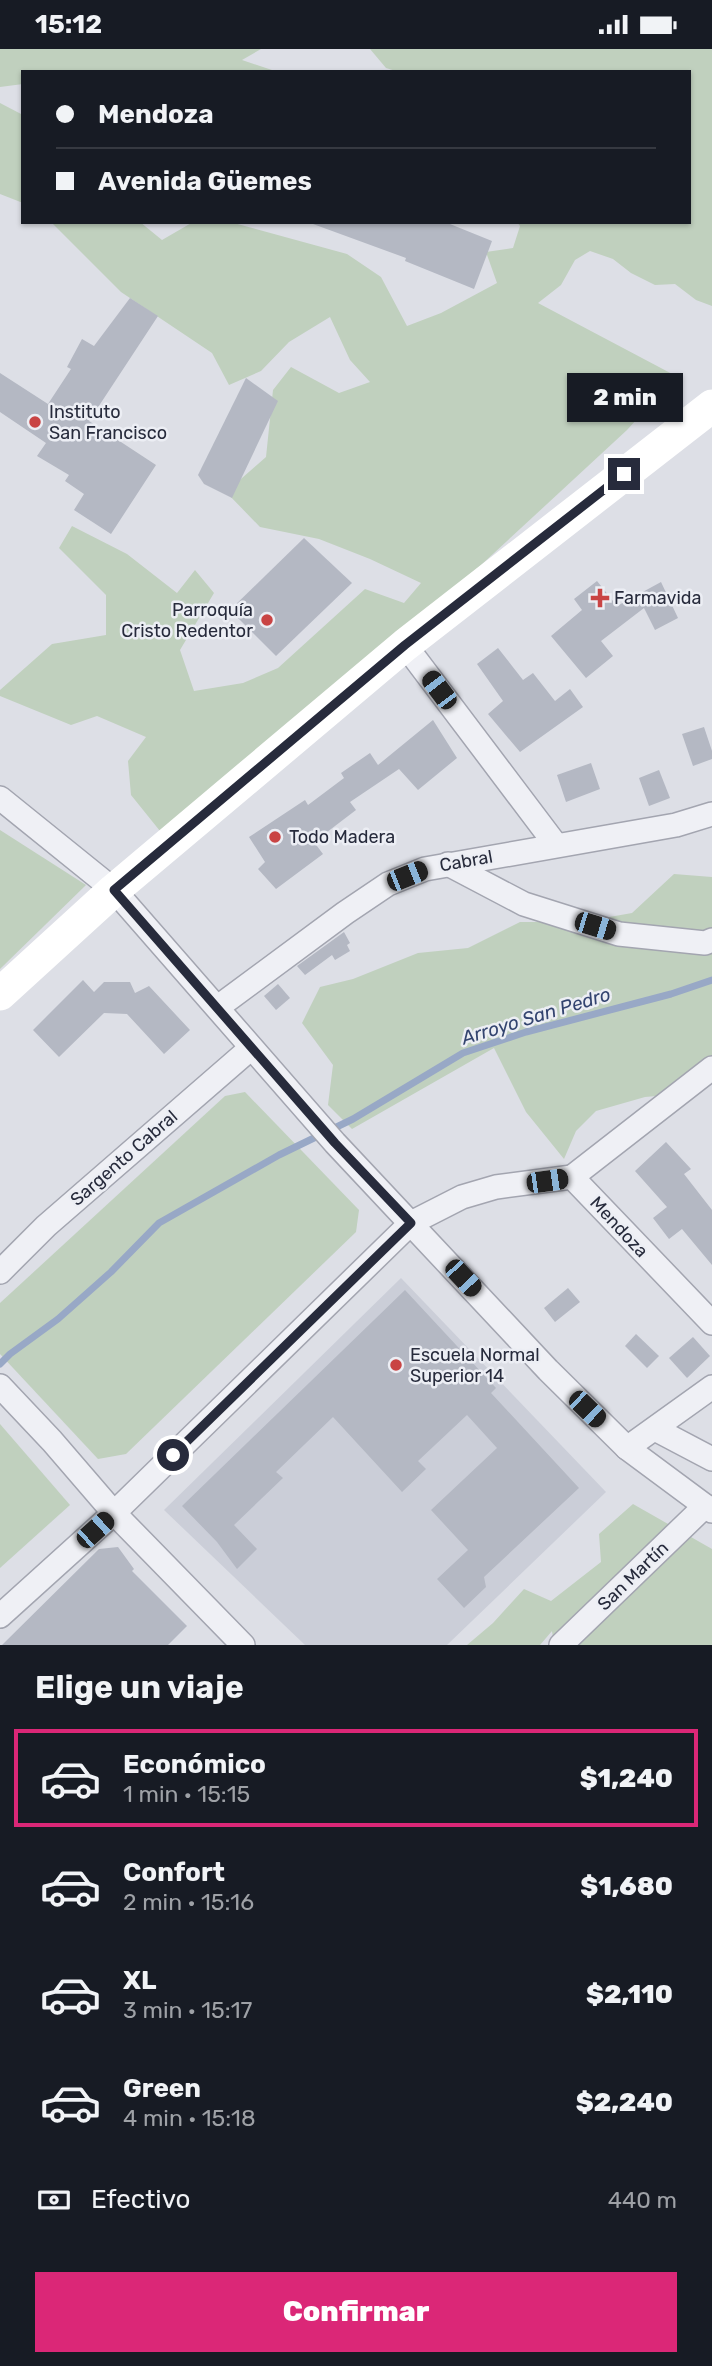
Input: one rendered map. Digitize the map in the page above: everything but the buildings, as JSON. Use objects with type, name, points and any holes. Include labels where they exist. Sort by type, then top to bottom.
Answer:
[{"type":"main road","points":[[0,994],[114,890],[405,645],[712,406]]},
{"type":"street","points":[[405,645],[556,845]]},
{"type":"street","points":[[0,798],[114,890],[335,1143],[548,1370],[627,1448],[709,1509]]},
{"type":"street","name":"Cabral","points":[[218,1007],[388,884],[425,869],[676,825],[712,814]]},
{"type":"street","points":[[448,865],[524,904],[619,934],[705,943],[712,940]]},
{"type":"street","name":"Sargento Cabral","points":[[0,1272],[46,1226],[251,1048]]},
{"type":"street","points":[[0,1616],[114,1513],[411,1223],[462,1197],[496,1187],[572,1177],[712,1067]]},
{"type":"street","name":"Mendoza","points":[[572,1177],[712,1323]]},
{"type":"street","points":[[627,1448],[712,1387]]},
{"type":"street","points":[[6,1393],[114,1513],[243,1645]]},
{"type":"street","points":[[655,1429],[712,1458]]},
{"type":"street","name":"San Martín","points":[[561,1645],[709,1509]]},
{"type":"shaded area","points":[[401,1278],[606,1492],[447,1645],[305,1645],[164,1510]]},
{"type":"green space","points":[[0,49],[261,49],[242,60],[272,70],[21,70],[21,84],[0,87]]},
{"type":"green space","points":[[370,49],[712,49],[712,306],[696,300],[675,284],[655,285],[631,273],[613,259],[590,251],[575,260],[561,285],[538,303],[676,376],[627,430],[480,566],[160,831],[131,795],[128,761],[146,737],[97,716],[71,725],[0,696],[0,690],[52,644],[106,635],[106,595],[59,548],[72,526],[127,554],[177,593],[195,570],[214,593],[180,650],[194,691],[243,683],[278,668],[365,589],[404,603],[421,583],[319,539],[260,527],[226,492],[266,457],[273,390],[291,367],[339,393],[370,382],[350,360],[330,317],[289,342],[261,371],[229,385],[212,353],[121,292],[53,224],[142,224],[162,240],[190,224],[237,224],[347,254],[381,277],[407,326],[441,313],[497,283],[486,252],[513,248],[518,224],[691,224],[691,70],[386,68]]},
{"type":"green space","points":[[0,103],[21,114],[21,202],[0,194]]},
{"type":"green space","points":[[0,830],[86,885],[0,969]]},
{"type":"green space","points":[[674,874],[712,877],[712,1080],[690,1093],[645,1097],[596,1111],[576,1131],[564,1159],[526,1112],[494,1048],[352,1129],[328,1105],[333,1065],[302,1023],[320,987],[353,979],[418,953],[468,948],[520,922],[581,922],[632,913]]},
{"type":"green space","points":[[245,1092],[359,1210],[356,1232],[126,1454],[98,1459],[0,1354],[0,1303],[225,1096]]},
{"type":"green space","points":[[0,1424],[70,1505],[0,1568]]},
{"type":"green space","points":[[633,1504],[712,1549],[712,1645],[554,1645],[552,1631],[540,1645],[467,1645],[493,1623],[524,1589],[551,1601],[601,1562],[599,1534]]},
{"type":"waterway","name":"Arroyo San Pedro","points":[[0,1364],[58,1319],[111,1272],[159,1223],[279,1155],[353,1119],[463,1053],[526,1032],[671,994],[712,980]]},
{"type":"place","name":"Instituto San Francisco","points":[[35,422]]},
{"type":"place","name":"Farmavida","points":[[600,598]]},
{"type":"place","name":"Parroquía Cristo Redentor","points":[[267,620]]},
{"type":"place","name":"Todo Madera","points":[[275,837]]},
{"type":"place","name":"Escuela Normal Superior 14","points":[[396,1365]]},
{"type":"route","points":[[173,1455],[411,1223],[335,1143],[114,890],[405,645],[624,474]]}]
